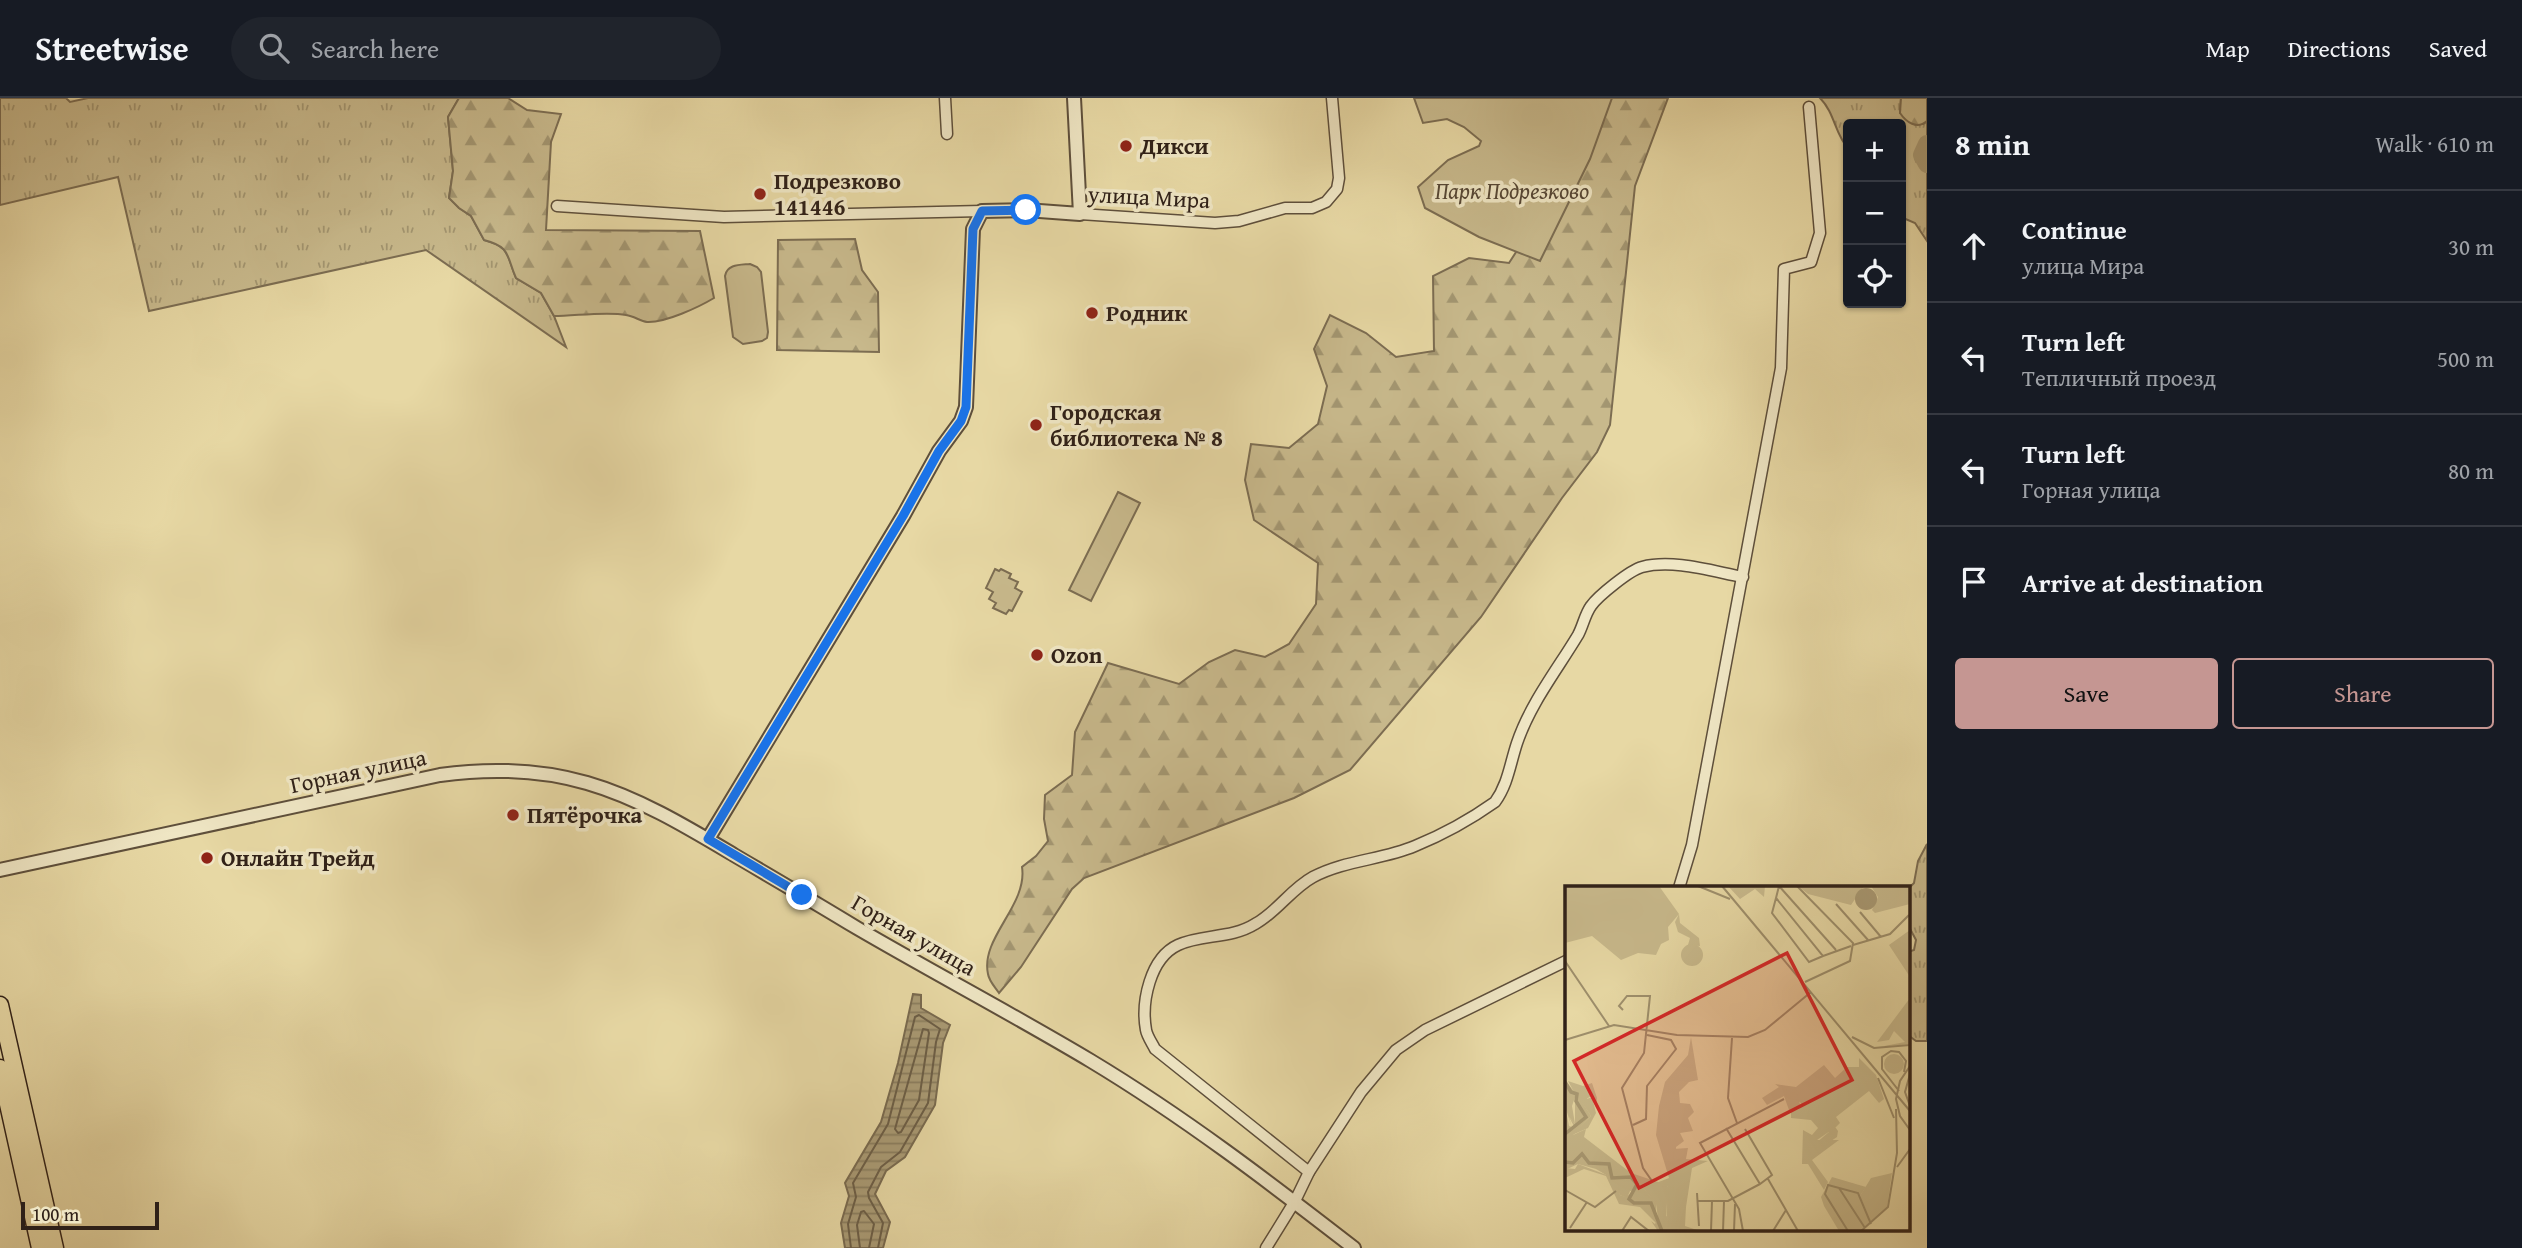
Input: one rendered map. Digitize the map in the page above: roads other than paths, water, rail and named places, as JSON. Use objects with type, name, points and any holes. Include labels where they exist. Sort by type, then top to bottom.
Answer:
[{"type":"highway","points":[[0,1005],[55,1248]]},
{"type":"highway","points":[[0,1068],[4,1100],[40,1248]]},
{"type":"street","points":[[945,98],[947,134]]},
{"type":"street","points":[[1074,98],[1080,214]]},
{"type":"street","name":"улица Мира","points":[[982,211],[1026,210],[1215,223],[1239,221],[1285,208],[1312,208],[1326,202],[1337,189],[1339,178],[1332,98]]},
{"type":"street","points":[[1679,886],[1692,845],[1782,368],[1784,269],[1811,262],[1820,233],[1810,107]]},
{"type":"street","points":[[557,206],[724,217],[982,211],[973,229],[966,407],[961,421],[939,451],[903,516],[708,839]]},
{"type":"street","points":[[1309,1172],[1155,1049],[1146,1030],[1146,1009],[1148,981],[1156,966],[1165,954],[1178,944],[1233,934],[1255,925],[1313,877],[1349,863],[1414,847],[1495,802],[1504,790],[1517,742],[1533,708],[1580,632],[1591,606],[1627,575],[1640,567],[1664,565],[1742,577]]},
{"type":"street","name":"Горная улица","points":[[0,870],[440,775],[484,770],[541,773],[589,784],[625,796],[708,839],[911,960],[1093,1062],[1235,1157],[1354,1248]]},
{"type":"street","points":[[1266,1248],[1309,1172],[1367,1084],[1396,1050],[1426,1030],[1565,961]]},
{"type":"water","points":[[913,994],[921,995],[921,1008],[950,1025],[943,1043],[935,1105],[905,1157],[886,1171],[875,1194],[890,1222],[883,1248],[845,1248],[841,1223],[849,1196],[845,1183],[881,1122],[898,1063]]},
{"type":"waterway","points":[[1927,144],[1922,155],[1927,164]]},
{"type":"place","name":"Дикси","points":[[1126,146]]},
{"type":"place","name":"Подрезково 141446","points":[[760,194]]},
{"type":"place","name":"Родник","points":[[1092,313]]},
{"type":"place","name":"Городская библиотека № 8","points":[[1036,425]]},
{"type":"place","name":"Ozon","points":[[1037,655]]},
{"type":"place","name":"Пятёрочка","points":[[513,815]]},
{"type":"place","name":"Онлайн Трейд","points":[[207,858]]},
{"type":"park label","name":"Парк Подрезково","points":[[1512,191]]}]
